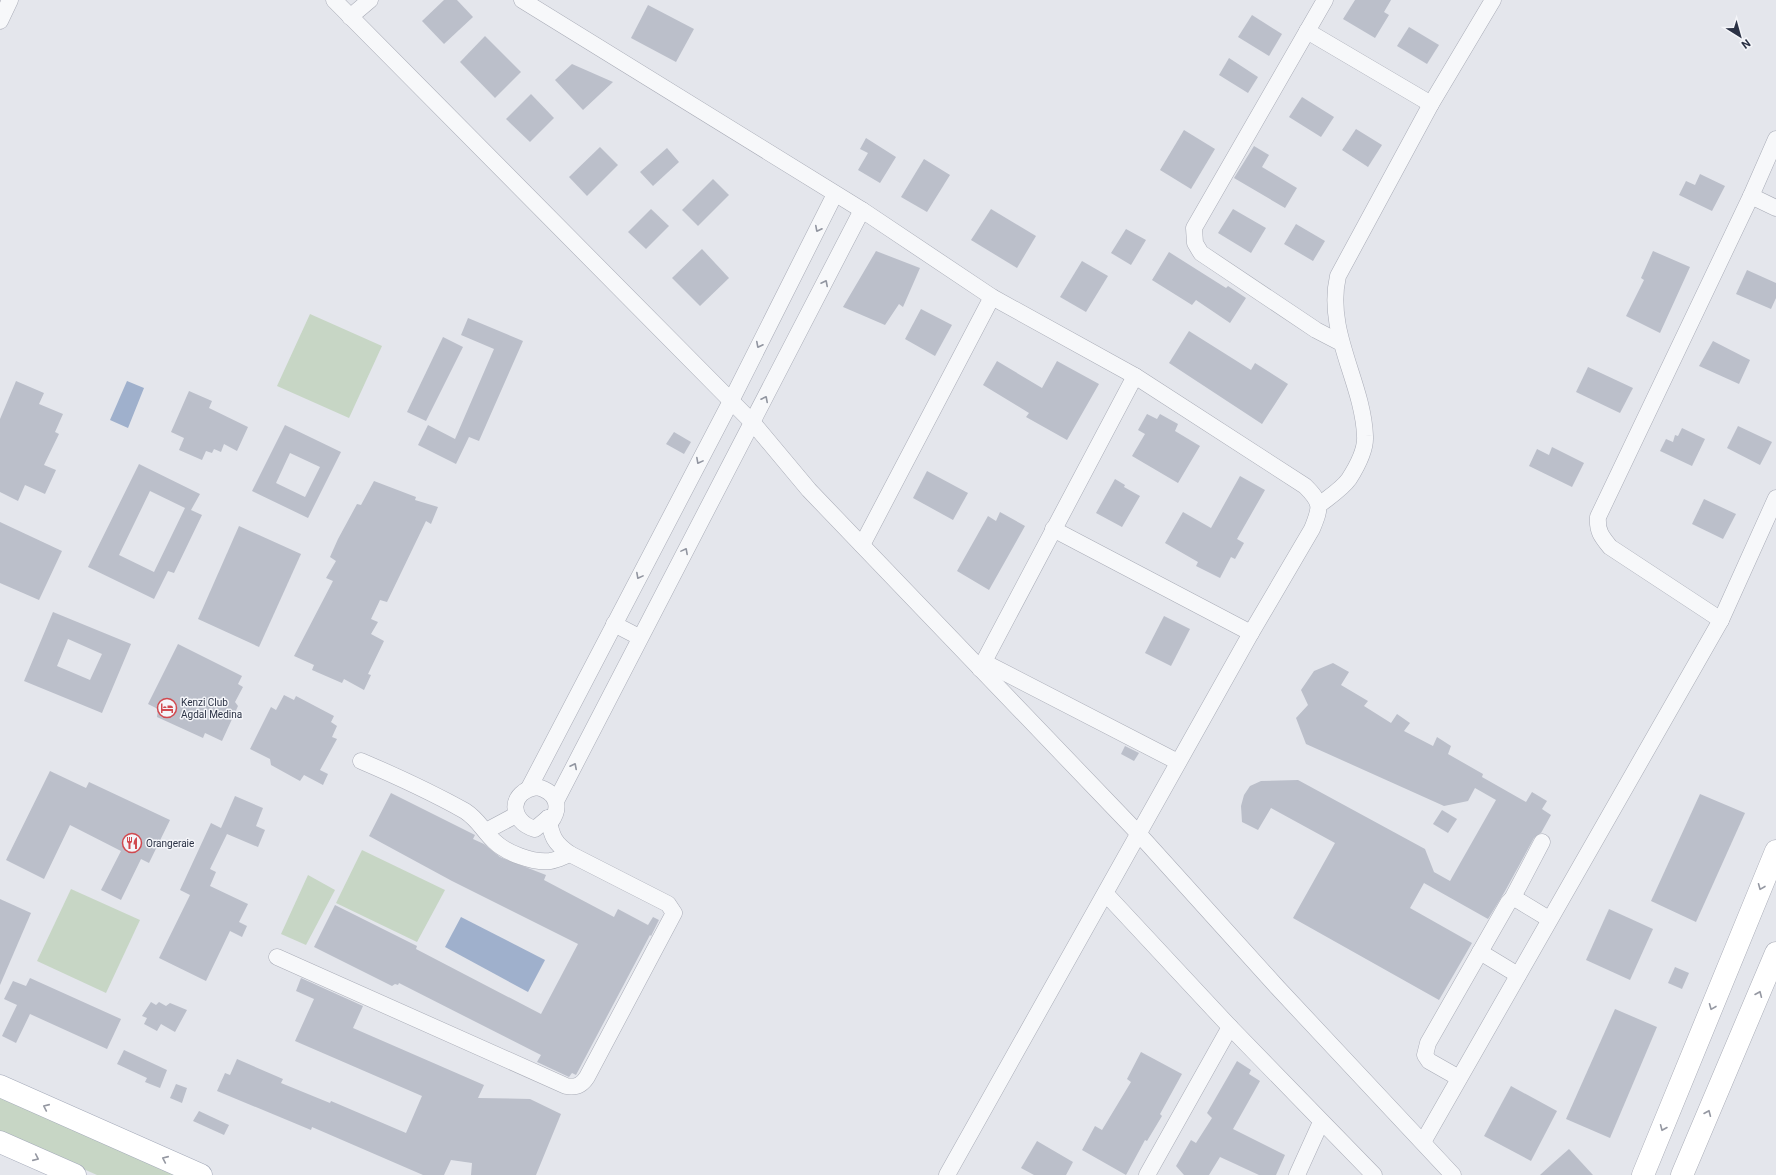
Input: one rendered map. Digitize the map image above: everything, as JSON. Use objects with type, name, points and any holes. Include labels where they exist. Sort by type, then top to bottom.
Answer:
[{"type":"street","points":[[0,21],[10,0]]},
{"type":"street","points":[[334,0],[350,18],[753,423],[809,490],[982,666],[1138,833],[1278,988],[1453,1175]]},
{"type":"street","points":[[350,18],[370,0]]},
{"type":"street","points":[[522,0],[862,210],[992,297],[1135,376],[1305,486],[1314,495],[1319,505],[1318,515],[1312,529],[1178,762],[1106,894],[947,1175]]},
{"type":"street","points":[[1325,0],[1194,228],[1195,243],[1201,253],[1316,330],[1341,344]]},
{"type":"street","points":[[1319,505],[1348,480],[1360,459],[1365,438],[1359,398],[1341,344],[1335,291],[1338,276],[1431,104],[1493,0]]},
{"type":"street","points":[[1307,31],[1431,104]]},
{"type":"street","points":[[1721,620],[1610,547],[1602,538],[1597,527],[1598,516],[1751,196],[1776,139]]},
{"type":"street","points":[[529,788],[730,401],[835,194]]},
{"type":"street","points":[[1751,196],[1776,208]]},
{"type":"street","points":[[556,801],[639,637],[753,423],[862,210]]},
{"type":"street","points":[[862,545],[992,297]]},
{"type":"street","points":[[982,666],[1135,376]]},
{"type":"street","points":[[1423,1142],[1458,1078],[1721,620],[1776,498]]},
{"type":"street","points":[[1053,529],[1251,633]]},
{"type":"street","points":[[614,624],[639,637]]},
{"type":"street","points":[[982,666],[1178,762]]},
{"type":"street","points":[[361,761],[427,790],[475,818],[494,841],[502,848],[513,854],[530,859],[550,861],[570,854]]},
{"type":"street","points":[[537,787],[545,789],[552,794],[556,801],[557,809],[555,817],[550,823],[548,818],[535,829],[521,822],[516,815],[515,807],[517,799],[522,792],[529,788],[537,787]]},
{"type":"street","points":[[486,831],[516,815]]},
{"type":"street","points":[[277,957],[566,1086],[579,1086],[587,1076],[674,913],[668,904],[570,854],[560,847],[554,841],[548,818]]},
{"type":"street","points":[[1458,1078],[1429,1060],[1425,1055],[1428,1043],[1512,899],[1542,842]]},
{"type":"street","points":[[1643,1175],[1776,853]]},
{"type":"street","points":[[1106,894],[1230,1027],[1374,1175]]},
{"type":"street","points":[[1512,899],[1521,902],[1549,919]]},
{"type":"street","points":[[1480,952],[1518,975]]},
{"type":"street","points":[[1682,1175],[1776,953]]},
{"type":"street","points":[[1147,1175],[1230,1027]]},
{"type":"street","points":[[0,1086],[201,1175]]},
{"type":"street","points":[[1297,1175],[1321,1122]]},
{"type":"street","points":[[0,1142],[75,1175]]},
{"type":"green space","points":[[310,314],[382,346],[349,418],[277,386]]},
{"type":"green space","points":[[362,850],[445,890],[417,942],[336,903]]},
{"type":"green space","points":[[308,875],[335,890],[306,945],[281,934]]},
{"type":"green space","points":[[71,889],[140,920],[106,993],[37,961]]},
{"type":"green space","points":[[0,1098],[179,1175],[97,1175],[0,1132]]},
{"type":"water","points":[[127,381],[144,388],[128,428],[110,420]]},
{"type":"water","points":[[461,917],[545,960],[528,992],[445,947]]},
{"type":"building","points":[[444,0],[457,0],[473,17],[444,44],[422,21]]},
{"type":"building","points":[[1355,0],[1391,0],[1384,12],[1389,15],[1375,38],[1343,19]]},
{"type":"building","points":[[648,5],[694,29],[676,62],[631,38]]},
{"type":"building","points":[[1252,15],[1282,34],[1269,56],[1238,37]]},
{"type":"building","points":[[1409,27],[1439,45],[1427,64],[1397,46]]},
{"type":"building","points":[[485,36],[521,72],[495,98],[460,62]]},
{"type":"building","points":[[1229,58],[1258,77],[1248,93],[1219,75]]},
{"type":"building","points":[[572,64],[613,82],[583,110],[555,80]]},
{"type":"building","points":[[531,94],[554,118],[530,142],[506,119]]},
{"type":"building","points":[[1302,97],[1334,117],[1321,137],[1289,117]]},
{"type":"building","points":[[1356,129],[1382,145],[1368,167],[1342,150]]},
{"type":"building","points":[[1184,130],[1215,149],[1191,189],[1160,170]]},
{"type":"building","points":[[866,138],[896,157],[880,183],[858,170],[868,153],[860,149]]},
{"type":"building","points":[[1254,146],[1269,155],[1262,167],[1297,188],[1285,208],[1234,178]]},
{"type":"building","points":[[600,147],[618,165],[587,196],[569,177]]},
{"type":"building","points":[[667,148],[679,162],[653,186],[640,172]]},
{"type":"building","points":[[924,159],[950,175],[927,212],[901,197]]},
{"type":"building","points":[[1700,174],[1725,186],[1712,211],[1679,195],[1686,181],[1695,185]]},
{"type":"building","points":[[713,179],[729,195],[698,226],[682,210]]},
{"type":"building","points":[[651,209],[669,226],[646,249],[628,232]]},
{"type":"building","points":[[991,209],[1036,236],[1017,268],[971,240]]},
{"type":"building","points":[[1233,209],[1266,228],[1251,253],[1218,233]]},
{"type":"building","points":[[1296,224],[1325,241],[1313,261],[1284,244]]},
{"type":"building","points":[[1126,229],[1146,240],[1131,265],[1111,253]]},
{"type":"building","points":[[702,249],[729,278],[700,306],[672,278]]},
{"type":"building","points":[[876,251],[920,268],[903,307],[899,304],[885,325],[843,307]]},
{"type":"building","points":[[1653,251],[1690,267],[1660,333],[1626,316],[1644,280],[1641,278]]},
{"type":"building","points":[[1169,252],[1226,288],[1228,286],[1246,298],[1230,323],[1196,300],[1192,305],[1152,280]]},
{"type":"building","points":[[1082,261],[1108,276],[1086,312],[1060,297]]},
{"type":"building","points":[[1747,270],[1776,283],[1776,298],[1771,309],[1736,294]]},
{"type":"building","points":[[921,309],[952,325],[935,356],[905,339]]},
{"type":"building","points":[[468,318],[523,341],[479,441],[469,437],[456,464],[418,445],[428,425],[455,439],[494,349],[461,335]]},
{"type":"building","points":[[1189,331],[1251,370],[1255,363],[1288,384],[1262,424],[1169,363]]},
{"type":"building","points":[[443,337],[463,347],[426,421],[407,412]]},
{"type":"building","points":[[1713,341],[1750,360],[1739,384],[1699,366]]},
{"type":"building","points":[[997,361],[1042,388],[1057,361],[1099,384],[1067,440],[1026,417],[1029,413],[983,385]]},
{"type":"building","points":[[1588,367],[1633,388],[1620,413],[1576,392]]},
{"type":"building","points":[[16,381],[44,393],[39,404],[63,414],[55,432],[59,434],[44,465],[56,470],[45,494],[25,485],[18,501],[0,492],[0,419]]},
{"type":"building","points":[[189,391],[212,401],[209,408],[248,427],[237,451],[224,444],[221,452],[214,449],[212,453],[206,451],[202,460],[179,450],[184,438],[171,432]]},
{"type":"building","points":[[1147,414],[1157,419],[1160,414],[1178,424],[1175,431],[1200,446],[1178,483],[1132,456],[1145,434],[1138,430]]},
{"type":"building","points":[[285,425],[341,452],[308,518],[252,491]],"holes":[[[290,453],[320,467],[305,497],[276,483]]]},
{"type":"building","points":[[1738,426],[1772,442],[1760,465],[1727,448]]},
{"type":"building","points":[[1682,428],[1705,439],[1692,466],[1660,451],[1666,439],[1673,442],[1675,435],[1678,436]]},
{"type":"building","points":[[674,432],[691,442],[684,454],[666,444]]},
{"type":"building","points":[[1552,447],[1584,463],[1572,487],[1529,466],[1537,449],[1549,455]]},
{"type":"building","points":[[139,464],[200,494],[191,510],[202,515],[174,573],[168,571],[154,599],[88,567]],"holes":[[[150,491],[185,508],[154,572],[119,555]]]},
{"type":"building","points":[[927,471],[968,493],[953,520],[913,498]]},
{"type":"building","points":[[1240,476],[1265,490],[1237,539],[1244,543],[1235,559],[1231,557],[1220,578],[1196,566],[1198,562],[1165,543],[1183,512],[1211,528]]},
{"type":"building","points":[[1115,479],[1125,485],[1124,487],[1140,496],[1122,527],[1096,513]]},
{"type":"building","points":[[374,481],[416,497],[415,500],[438,507],[431,524],[426,521],[387,602],[380,600],[371,619],[378,622],[371,634],[384,641],[368,674],[371,675],[364,690],[344,679],[342,683],[312,670],[314,665],[294,656],[333,581],[326,578],[336,561],[330,557],[338,539],[357,504],[361,505]]},
{"type":"building","points":[[1704,499],[1736,514],[1723,539],[1692,524]]},
{"type":"building","points":[[1000,512],[1025,526],[989,590],[957,571],[988,516],[996,521]]},
{"type":"building","points":[[0,522],[62,551],[39,600],[0,583]]},
{"type":"building","points":[[239,526],[301,554],[259,647],[198,619]]},
{"type":"building","points":[[53,612],[131,644],[102,713],[24,681]],"holes":[[[68,639],[102,654],[90,680],[57,666]]]},
{"type":"building","points":[[1164,616],[1190,629],[1171,666],[1145,653]]},
{"type":"building","points":[[178,644],[242,676],[238,684],[243,687],[235,702],[238,706],[222,741],[205,733],[203,738],[157,717],[158,709],[148,704]]},
{"type":"building","points":[[1333,663],[1349,672],[1341,685],[1368,701],[1364,706],[1391,723],[1397,714],[1410,723],[1404,731],[1433,746],[1437,737],[1451,746],[1448,754],[1483,774],[1482,777],[1526,802],[1532,792],[1547,801],[1542,809],[1551,815],[1541,833],[1534,838],[1488,919],[1424,883],[1410,908],[1472,943],[1439,1000],[1293,918],[1335,843],[1271,808],[1258,830],[1242,822],[1241,806],[1244,795],[1250,786],[1261,781],[1298,780],[1425,849],[1434,872],[1450,881],[1496,800],[1475,788],[1468,801],[1444,806],[1306,744],[1296,718],[1308,705],[1301,690],[1314,671]]},
{"type":"building","points":[[284,695],[294,700],[296,696],[334,716],[331,722],[337,726],[332,737],[337,739],[320,770],[328,774],[323,785],[304,775],[300,781],[271,765],[270,759],[250,749],[271,707],[276,710]]},
{"type":"building","points":[[1125,746],[1139,753],[1134,761],[1121,754]]},
{"type":"building","points":[[50,771],[86,788],[89,782],[170,820],[149,863],[141,859],[121,900],[101,890],[121,851],[70,825],[44,879],[6,860]]},
{"type":"building","points":[[391,793],[475,835],[473,839],[484,844],[500,857],[546,875],[544,880],[614,917],[618,909],[648,925],[653,917],[659,920],[576,1075],[572,1073],[569,1077],[537,1062],[541,1055],[399,983],[398,985],[395,984],[392,986],[314,947],[335,905],[417,946],[416,949],[541,1014],[578,944],[452,881],[369,836]]},
{"type":"building","points":[[1700,794],[1745,813],[1696,922],[1651,901]]},
{"type":"building","points":[[235,796],[263,808],[256,826],[265,830],[258,847],[227,834],[210,869],[216,872],[210,886],[248,904],[239,922],[247,926],[242,937],[230,931],[206,981],[159,958],[190,895],[180,890],[211,823],[221,828]]},
{"type":"building","points":[[1442,810],[1457,819],[1448,833],[1433,824]]},
{"type":"building","points":[[0,899],[31,913],[0,985]]},
{"type":"building","points":[[1609,909],[1653,929],[1630,980],[1586,960]]},
{"type":"building","points":[[1675,967],[1689,973],[1682,989],[1668,983]]},
{"type":"building","points":[[30,978],[121,1019],[107,1049],[30,1014],[16,1043],[2,1036],[17,1005],[4,999],[13,981],[26,986]]},
{"type":"building","points":[[301,978],[363,1006],[353,1028],[484,1085],[478,1098],[530,1099],[561,1114],[536,1175],[471,1175],[472,1163],[451,1160],[444,1175],[423,1175],[312,1127],[311,1130],[217,1091],[225,1073],[230,1075],[237,1059],[283,1079],[281,1083],[330,1103],[331,1101],[406,1133],[422,1096],[295,1041],[314,999],[296,991]]},
{"type":"building","points":[[151,1002],[156,1005],[159,1002],[166,1006],[170,1003],[187,1010],[175,1032],[161,1024],[157,1031],[144,1024],[147,1018],[142,1016]]},
{"type":"building","points":[[1615,1009],[1657,1027],[1610,1138],[1566,1119]]},
{"type":"building","points":[[124,1050],[167,1070],[160,1088],[145,1082],[147,1078],[117,1064]]},
{"type":"building","points":[[1141,1052],[1182,1074],[1160,1114],[1162,1116],[1147,1141],[1145,1140],[1126,1175],[1082,1150],[1095,1126],[1102,1130],[1131,1082],[1127,1079]]},
{"type":"building","points":[[1237,1061],[1251,1070],[1249,1074],[1260,1081],[1233,1129],[1285,1155],[1276,1175],[1259,1175],[1220,1157],[1209,1175],[1184,1175],[1176,1166],[1191,1140],[1196,1143],[1212,1118],[1207,1113]]},
{"type":"building","points":[[176,1084],[187,1088],[182,1103],[170,1098]]},
{"type":"building","points":[[1511,1086],[1557,1111],[1531,1161],[1484,1136]]},
{"type":"building","points":[[199,1111],[229,1125],[224,1135],[193,1121]]},
{"type":"building","points":[[1037,1141],[1073,1162],[1066,1175],[1034,1175],[1021,1168]]},
{"type":"building","points":[[1569,1149],[1593,1175],[1540,1175],[1552,1164]]},
{"type":"place","name":"Kenzi Club Agdal Medina","points":[[167,708]]},
{"type":"place","name":"Orangeraie","points":[[132,843]]}]
